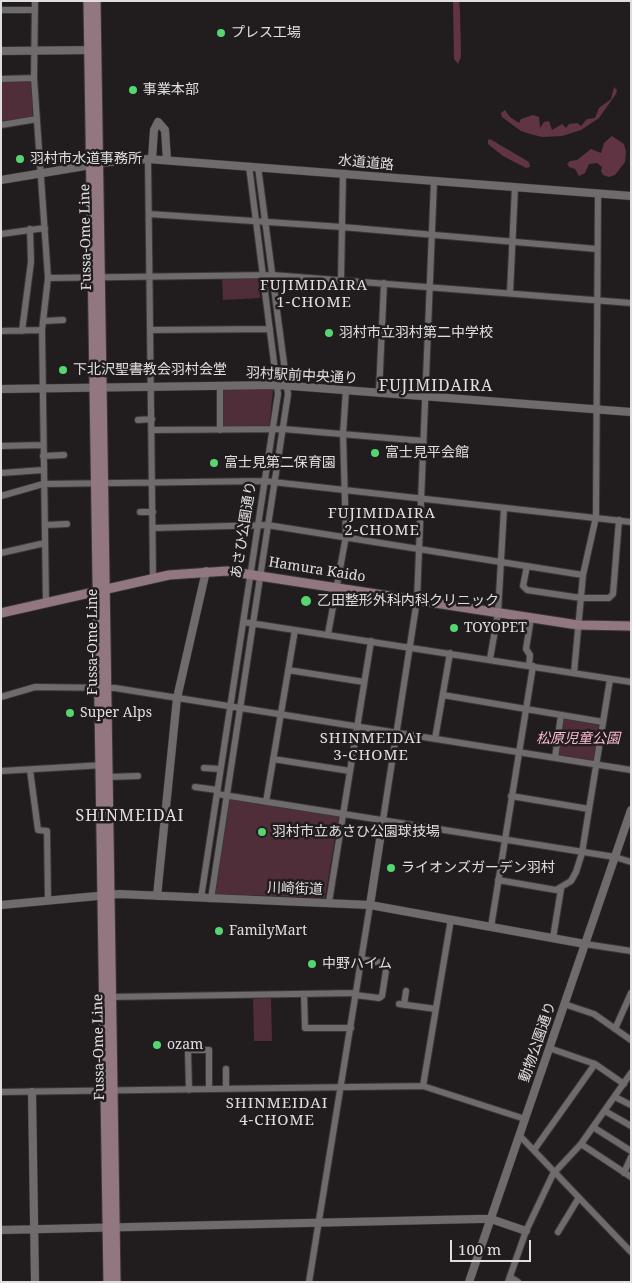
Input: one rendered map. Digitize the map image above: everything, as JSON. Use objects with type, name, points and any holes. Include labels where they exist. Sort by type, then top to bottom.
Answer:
[{"type":"main road","name":"Fussa-Ome Line","points":[[88,1],[92,50],[95,164],[100,483],[106,590],[103,687],[104,765],[112,1227],[116,1282]]},
{"type":"main road","name":"Fussa-Ome Line","points":[[92,50],[96,1]]},
{"type":"main road","name":"Fussa-Ome Line","points":[[100,483],[96,592],[103,687]]},
{"type":"main road","name":"Hamura Kaido","points":[[1,613],[153,578],[206,571],[255,574],[578,625],[631,626]]},
{"type":"main road","name":"Fussa-Ome Line","points":[[104,765],[108,777],[106,895]]},
{"type":"main road","name":"Fussa-Ome Line","points":[[108,1282],[112,1227]]},
{"type":"street","points":[[35,1],[34,78],[48,278],[42,330],[46,603]]},
{"type":"street","points":[[1,10],[35,10]]},
{"type":"street","points":[[1,51],[92,50]]},
{"type":"street","points":[[1,79],[34,78]]},
{"type":"street","points":[[1,125],[37,120]]},
{"type":"street","points":[[153,578],[149,214],[150,159],[154,130],[158,122],[165,130],[166,160]]},
{"type":"street","name":"水道道路","points":[[1,180],[95,164],[150,159],[631,196]]},
{"type":"street","name":"あさひ公園通り","points":[[211,898],[253,623],[258,525],[278,385],[249,166]]},
{"type":"street","name":"あさひ公園通り","points":[[201,898],[243,622],[268,525],[283,429],[287,386],[258,167]]},
{"type":"street","points":[[341,280],[343,173]]},
{"type":"street","points":[[309,1282],[351,1028],[417,600],[434,181]]},
{"type":"street","points":[[510,293],[516,187]]},
{"type":"street","points":[[574,673],[583,575],[596,518],[598,194]]},
{"type":"street","points":[[149,214],[342,227],[597,249]]},
{"type":"street","points":[[1,234],[45,228]]},
{"type":"street","points":[[22,331],[31,262],[30,230]]},
{"type":"street","points":[[48,278],[272,275],[631,303]]},
{"type":"street","points":[[379,392],[384,283]]},
{"type":"street","points":[[43,321],[63,320]]},
{"type":"street","points":[[150,330],[270,329]]},
{"type":"street","points":[[1,331],[42,330]]},
{"type":"street","name":"羽村駅前中央通り","points":[[1,390],[278,385],[631,412]]},
{"type":"street","points":[[220,386],[220,430]]},
{"type":"street","points":[[328,634],[346,536],[343,434],[346,390]]},
{"type":"street","points":[[138,420],[152,420]]},
{"type":"street","points":[[152,430],[283,429],[423,441]]},
{"type":"street","points":[[1,446],[43,445]]},
{"type":"street","points":[[43,456],[64,455]]},
{"type":"street","points":[[1,473],[43,470]]},
{"type":"street","points":[[1,496],[44,484],[264,481],[631,522]]},
{"type":"street","points":[[490,659],[498,613],[504,508]]},
{"type":"street","points":[[140,512],[153,512]]},
{"type":"street","points":[[527,566],[523,586],[527,590],[581,598],[609,598],[613,594],[619,520]]},
{"type":"street","points":[[44,525],[67,524]]},
{"type":"street","points":[[153,528],[268,525],[583,575]]},
{"type":"street","points":[[1,553],[45,543]]},
{"type":"street","points":[[156,896],[177,698],[206,571]]},
{"type":"street","points":[[491,927],[526,709],[531,666],[530,655],[526,649],[531,618]]},
{"type":"street","points":[[243,622],[410,646],[631,682]]},
{"type":"street","points":[[266,802],[295,630]]},
{"type":"street","points":[[329,902],[371,641]]},
{"type":"street","points":[[435,739],[450,653]]},
{"type":"street","points":[[288,670],[364,682]]},
{"type":"street","points":[[553,938],[561,889],[570,882],[576,872],[582,852],[610,679]]},
{"type":"street","points":[[1,697],[35,687],[103,687],[631,770]]},
{"type":"street","points":[[443,695],[603,722]]},
{"type":"street","points":[[555,758],[561,715]]},
{"type":"street","points":[[273,759],[350,771]]},
{"type":"street","points":[[1,771],[104,765]]},
{"type":"street","points":[[204,768],[220,769]]},
{"type":"street","points":[[30,770],[38,830],[47,831],[48,900]]},
{"type":"street","points":[[108,777],[138,776]]},
{"type":"street","points":[[195,786],[226,796],[615,857],[631,862]]},
{"type":"street","points":[[511,796],[589,809]]},
{"type":"street","name":"動物公園通り","points":[[469,1282],[631,810]]},
{"type":"street","points":[[498,880],[561,889]]},
{"type":"street","name":"川崎街道","points":[[1,905],[106,895],[329,902],[370,905],[585,944]]},
{"type":"street","points":[[423,1086],[451,919]]},
{"type":"street","points":[[585,944],[631,951]]},
{"type":"street","points":[[108,997],[355,994],[379,998],[382,996],[387,964],[361,959]]},
{"type":"street","points":[[406,991],[402,1004],[436,1009]]},
{"type":"street","points":[[615,1029],[631,993]]},
{"type":"street","points":[[304,994],[304,1028],[351,1028]]},
{"type":"street","points":[[564,1004],[594,1014],[631,1040]]},
{"type":"street","points":[[548,1048],[595,1064],[624,1084]]},
{"type":"street","points":[[189,1090],[188,1050],[209,1050],[209,1090]]},
{"type":"street","points":[[534,1150],[595,1064]]},
{"type":"street","points":[[226,1069],[226,1089]]},
{"type":"street","points":[[518,1282],[509,1279],[526,1231],[554,1174],[581,1144],[631,1073]]},
{"type":"street","points":[[1,1092],[423,1086],[525,1119]]},
{"type":"street","points":[[32,1092],[35,1282]]},
{"type":"street","points":[[614,1097],[631,1105]]},
{"type":"street","points":[[605,1111],[631,1126]]},
{"type":"street","points":[[593,1127],[631,1151]]},
{"type":"street","points":[[520,1136],[578,1199],[628,1245],[631,1252]]},
{"type":"street","points":[[581,1144],[631,1177]]},
{"type":"street","points":[[624,1172],[631,1157]]},
{"type":"street","points":[[558,1232],[578,1199]]},
{"type":"street","points":[[1,1230],[491,1219],[526,1231]]},
{"type":"green space","points":[[1,80],[32,82],[33,118],[1,123]]},
{"type":"green space","points":[[258,276],[260,298],[223,300],[222,277]]},
{"type":"green space","points":[[221,390],[273,390],[269,429],[222,427]]},
{"type":"green space","name":"松原児童公園","points":[[562,716],[599,722],[593,762],[557,756]]},
{"type":"green space","points":[[226,797],[339,813],[325,898],[213,894]]},
{"type":"green space","points":[[271,998],[272,1041],[254,1041],[253,999]]},
{"type":"shaded area","points":[[453,1],[459,1],[460,11],[461,57],[458,64],[454,59]]},
{"type":"shaded area","points":[[614,87],[617,90],[616,94],[599,118],[581,130],[562,136],[542,137],[521,131],[502,117],[501,113],[505,110],[510,117],[519,123],[521,119],[533,115],[539,117],[540,128],[544,122],[549,121],[552,130],[562,124],[566,128],[569,124],[577,123],[581,126],[587,119],[595,118],[599,108],[611,99]]},
{"type":"shaded area","points":[[612,136],[624,144],[626,152],[625,162],[615,175],[609,177],[603,175],[602,167],[597,163],[589,164],[585,173],[579,176],[575,169],[569,167],[567,164],[570,161],[577,160],[591,149],[601,153],[604,143]]},
{"type":"shaded area","points":[[490,139],[529,162],[530,167],[526,168],[503,156],[488,144]]},
{"type":"place","name":"プレス工場","points":[[221,33]]},
{"type":"place","name":"事業本部","points":[[133,90]]},
{"type":"place","name":"羽村市水道事務所","points":[[20,159]]},
{"type":"place","name":"羽村市立羽村第二中学校","points":[[329,333]]},
{"type":"place","name":"下北沢聖書教会羽村会堂","points":[[63,370]]},
{"type":"place","name":"富士見平会館","points":[[375,453]]},
{"type":"place","name":"富士見第二保育園","points":[[214,463]]},
{"type":"place","name":"乙田整形外科内科クリニック","points":[[306,601]]},
{"type":"place","name":"TOYOPET","points":[[454,628]]},
{"type":"place","name":"Super Alps","points":[[70,713]]},
{"type":"place","name":"羽村市立あさひ公園球技場","points":[[262,832]]},
{"type":"place","name":"ライオンズガーデン羽村","points":[[391,868]]},
{"type":"place","name":"FamilyMart","points":[[219,931]]},
{"type":"place","name":"中野ハイム","points":[[312,964]]},
{"type":"place","name":"ozam","points":[[157,1045]]},
{"type":"district","name":"FUJIMIDAIRA 1-CHOME","points":[[314,294]]},
{"type":"district","name":"FUJIMIDAIRA","points":[[436,386]]},
{"type":"district","name":"FUJIMIDAIRA 2-CHOME","points":[[382,522]]},
{"type":"district","name":"SHINMEIDAI 3-CHOME","points":[[371,748]]},
{"type":"district","name":"SHINMEIDAI","points":[[130,816]]},
{"type":"district","name":"SHINMEIDAI 4-CHOME","points":[[277,1112]]}]
